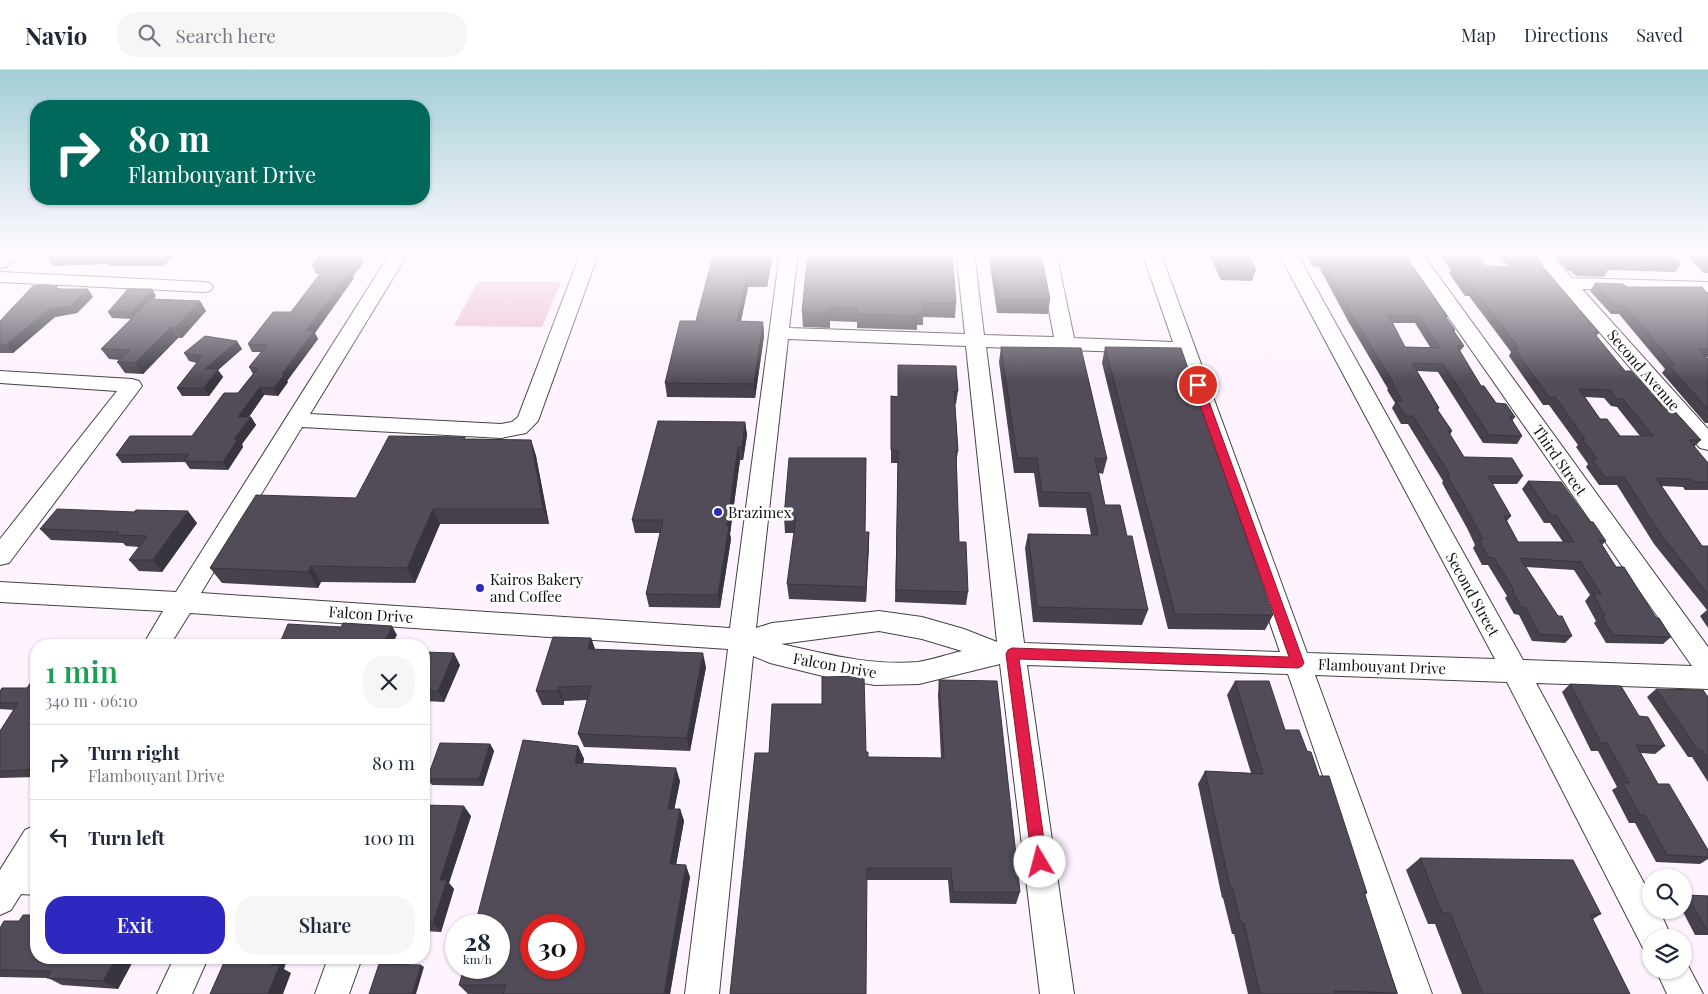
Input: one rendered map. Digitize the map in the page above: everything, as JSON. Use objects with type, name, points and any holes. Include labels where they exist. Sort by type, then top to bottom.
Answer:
[{"type":"street","points":[[160,639],[374,295]]},
{"type":"street","points":[[297,420],[501,431],[518,428],[527,421],[574,295]]},
{"type":"street","points":[[702,994],[784,295]]},
{"type":"street","points":[[970,295],[1005,653],[1057,994]]},
{"type":"street","points":[[1055,295],[1065,344]]},
{"type":"street","points":[[1167,295],[1415,994]]},
{"type":"street","name":"Second Street","points":[[1310,295],[1515,671],[1651,929]]},
{"type":"street","name":"Third Street","points":[[1443,295],[1708,668]]},
{"type":"street","name":"Second Avenue","points":[[1578,295],[1708,443]]},
{"type":"street","points":[[779,333],[1185,348]]},
{"type":"street","points":[[0,377],[132,386],[0,556]]},
{"type":"street","name":"Falcon Drive","points":[[0,592],[183,602],[745,640],[772,634],[879,621],[922,628],[1005,653]]},
{"type":"street","name":"Falcon Drive","points":[[745,640],[770,652],[827,666],[875,674],[919,673],[1005,653]]},
{"type":"street","name":"Flambouyant Drive","points":[[1005,653],[1708,678]]},
{"type":"street","points":[[16,885],[30,854]]},
{"type":"street","points":[[174,994],[188,964]]},
{"type":"street","points":[[332,994],[343,964]]},
{"type":"street","points":[[1678,979],[1686,994]]},
{"type":"shaded area","points":[[470,295],[555,295],[542,327],[454,326]]},
{"type":"building","points":[[24,295],[82,295],[71,306],[49,309],[6,345],[0,345],[0,321]]},
{"type":"building","points":[[123,295],[147,295],[132,312],[108,312]]},
{"type":"building","points":[[304,295],[332,295],[306,331],[314,331],[274,388],[260,387],[238,417],[251,417],[234,439],[238,439],[223,462],[184,461],[189,454],[116,455],[130,436],[192,436],[224,393],[238,393],[258,368],[249,367],[267,345],[248,344],[273,312],[291,312]]},
{"type":"building","points":[[703,295],[742,295],[737,321],[763,322],[754,384],[665,383],[680,321],[696,321]]},
{"type":"building","points":[[804,295],[955,295],[956,303],[923,303],[924,311],[918,311],[918,316],[857,314],[857,308],[830,307],[829,313],[802,312]]},
{"type":"building","points":[[998,295],[1049,295],[1050,300],[999,299]]},
{"type":"building","points":[[1341,295],[1433,295],[1464,346],[1457,346],[1481,386],[1484,386],[1496,403],[1506,404],[1515,417],[1510,417],[1522,436],[1489,435],[1443,364],[1412,363],[1439,408],[1436,408],[1452,431],[1448,431],[1464,457],[1512,458],[1523,476],[1488,476],[1511,516],[1504,516],[1518,542],[1574,542],[1556,515],[1550,515],[1528,481],[1561,482],[1606,541],[1599,540],[1616,567],[1624,567],[1656,618],[1659,618],[1671,637],[1613,635],[1602,616],[1605,616],[1593,593],[1601,594],[1581,562],[1520,558],[1558,616],[1562,616],[1572,636],[1539,634],[1525,607],[1521,607],[1512,590],[1514,590],[1494,558],[1488,557],[1479,540],[1483,540],[1473,520],[1447,475],[1450,475],[1413,416],[1405,416],[1396,401],[1402,401],[1393,382]],"holes":[[[1388,315],[1419,316],[1440,348],[1405,347]]]},
{"type":"building","points":[[1478,295],[1567,295],[1599,333],[1594,333],[1625,371],[1631,371],[1662,406],[1670,406],[1701,440],[1689,440],[1708,463],[1708,482],[1693,482],[1690,479],[1656,478],[1702,546],[1708,546],[1708,594],[1662,536],[1624,477],[1605,477],[1592,459],[1597,459],[1582,439],[1585,439],[1555,397],[1549,397],[1514,348],[1519,348]],"holes":[[[1579,389],[1610,390],[1617,399],[1623,399],[1653,436],[1620,436],[1607,419],[1600,419]]]},
{"type":"building","points":[[1607,295],[1708,295],[1708,349],[1699,349],[1708,359],[1708,409],[1668,365],[1675,365],[1625,306],[1617,306]]},
{"type":"building","points":[[151,299],[200,301],[175,328],[171,327],[135,363],[117,362],[130,350],[101,349]]},
{"type":"building","points":[[205,336],[237,341],[205,369],[218,369],[204,388],[177,388],[202,356],[184,353]]},
{"type":"building","points":[[1001,347],[1081,348],[1107,459],[1095,458],[1105,505],[1120,505],[1127,536],[1132,536],[1148,610],[1037,607],[1028,534],[1098,535],[1090,493],[1042,492],[1037,458],[1017,458]]},
{"type":"building","points":[[1105,347],[1181,348],[1273,615],[1175,614]]},
{"type":"building","points":[[898,365],[956,366],[958,391],[954,391],[958,451],[956,451],[959,542],[966,542],[968,592],[896,590],[898,450],[891,450],[891,396],[898,397]]},
{"type":"building","points":[[658,421],[745,422],[742,447],[738,447],[727,526],[729,526],[718,595],[646,594],[663,520],[632,520]]},
{"type":"building","points":[[389,436],[531,440],[543,509],[433,509],[407,568],[311,566],[308,572],[210,568],[256,495],[356,498]]},
{"type":"building","points":[[789,458],[866,458],[865,532],[869,532],[866,587],[787,584],[796,517],[784,517]]},
{"type":"building","points":[[57,509],[134,512],[136,510],[188,511],[153,560],[129,560],[147,536],[116,535],[119,532],[40,529]]},
{"type":"building","points":[[343,623],[392,626],[386,639],[282,639],[288,624],[341,627]]},
{"type":"building","points":[[553,637],[591,638],[588,649],[703,653],[687,738],[578,734],[591,686],[558,687],[558,691],[536,691]]},
{"type":"building","points":[[430,652],[454,653],[438,691],[430,691]]},
{"type":"building","points":[[864,676],[866,752],[868,752],[868,757],[944,758],[939,680],[997,681],[1020,892],[953,892],[951,868],[867,868],[866,994],[730,994],[755,753],[769,753],[772,704],[822,704],[822,677]]},
{"type":"building","points":[[1235,681],[1269,681],[1285,730],[1299,730],[1307,751],[1311,752],[1319,776],[1329,776],[1397,993],[1334,991],[1335,994],[1260,994],[1244,923],[1241,923],[1232,887],[1230,887],[1205,771],[1263,774]]},
{"type":"building","points":[[30,684],[30,767],[28,770],[0,771],[0,731],[18,703],[0,703],[0,691],[2,688],[27,688]]},
{"type":"building","points":[[1570,684],[1621,686],[1639,716],[1648,717],[1665,746],[1636,745],[1658,784],[1669,784],[1708,850],[1708,857],[1667,855],[1645,815],[1640,815],[1622,782],[1629,783],[1607,743],[1601,743]]},
{"type":"building","points":[[1656,689],[1703,690],[1708,697],[1708,760],[1702,750],[1698,750]]},
{"type":"building","points":[[523,740],[578,746],[575,763],[676,768],[668,809],[680,809],[670,864],[686,865],[664,994],[503,994],[506,985],[459,985],[461,979],[510,979],[510,914],[478,914]]},
{"type":"building","points":[[440,743],[490,744],[479,779],[430,779],[430,771]]},
{"type":"building","points":[[430,805],[464,806],[440,880],[447,880],[433,923],[430,923]]},
{"type":"building","points":[[1420,858],[1573,860],[1601,914],[1590,914],[1630,994],[1483,994],[1450,913],[1442,913]]},
{"type":"building","points":[[1692,895],[1708,896],[1708,929],[1706,929],[1692,904]]},
{"type":"building","points":[[23,915],[30,915],[30,964],[113,964],[103,981],[47,978],[51,971],[0,970],[0,928],[4,921],[19,921]]},
{"type":"building","points":[[223,964],[280,965],[268,994],[210,994]]},
{"type":"building","points":[[379,964],[421,965],[412,994],[369,994]]},
{"type":"place","name":"Brazimex","points":[[718,512]]},
{"type":"place","name":"Kairos Bakery and Coffee","points":[[480,588]]},
{"type":"route","points":[[1040,862],[1012,654],[1298,663],[1198,385]]}]
